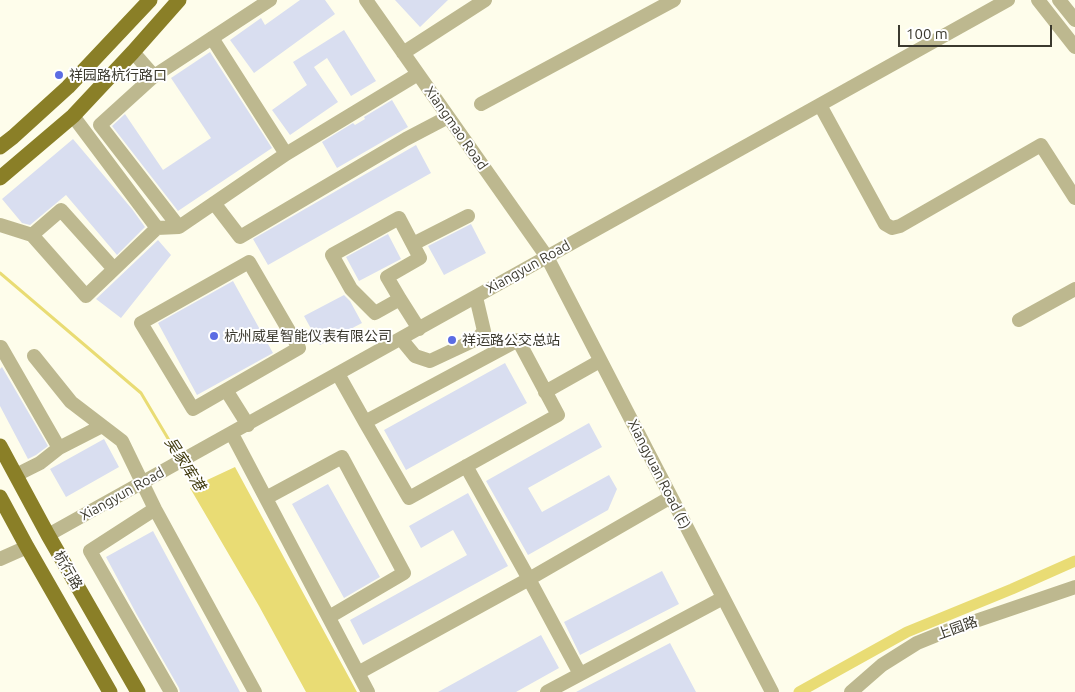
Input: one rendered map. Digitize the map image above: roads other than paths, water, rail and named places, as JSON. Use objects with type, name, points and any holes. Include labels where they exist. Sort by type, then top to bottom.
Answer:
[{"type":"main road","points":[[0,147],[68,87],[150,0]]},
{"type":"main road","points":[[0,178],[73,116],[179,0]]},
{"type":"main road","name":"杭行路","points":[[0,446],[48,535],[138,692]]},
{"type":"main road","name":"杭行路","points":[[0,497],[110,692]]},
{"type":"street","points":[[178,227],[100,125],[154,76],[270,0]]},
{"type":"street","name":"Xiangmao Road","points":[[366,0],[546,257]]},
{"type":"street","points":[[403,53],[485,0]]},
{"type":"street","name":"Xiangyun Road","points":[[48,535],[1008,0]]},
{"type":"street","points":[[1038,0],[1075,47]]},
{"type":"street","points":[[1059,0],[1075,20]]},
{"type":"street","points":[[481,104],[668,1]]},
{"type":"street","points":[[212,38],[286,154]]},
{"type":"street","points":[[133,52],[154,76]]},
{"type":"street","points":[[0,225],[32,235],[86,296],[157,228],[178,227],[286,154],[418,74]]},
{"type":"street","points":[[820,105],[885,224],[892,228],[900,226],[1042,145],[1073,190]]},
{"type":"street","points":[[73,116],[157,228]]},
{"type":"street","points":[[214,204],[240,237],[406,139],[448,117]]},
{"type":"street","points":[[32,235],[61,210],[114,269]]},
{"type":"street","points":[[413,244],[468,216]]},
{"type":"street","points":[[400,299],[375,313],[351,289],[332,255],[399,218],[420,258],[386,277],[400,299],[418,330]]},
{"type":"street","name":"Xiangyuan Road (E)","points":[[546,257],[770,688]]},
{"type":"street","points":[[249,262],[299,348],[226,390],[193,409],[141,323],[249,262]]},
{"type":"street","points":[[1019,320],[1075,289]]},
{"type":"street","points":[[401,339],[415,356],[430,361],[478,339],[484,330],[476,297]]},
{"type":"street","points":[[338,374],[365,422],[409,498],[558,415],[518,340],[365,422]]},
{"type":"street","points":[[0,348],[2,346],[59,448]]},
{"type":"street","points":[[34,356],[71,402],[122,441],[155,509],[255,692]]},
{"type":"street","points":[[545,392],[600,361]]},
{"type":"street","points":[[226,390],[248,425]]},
{"type":"street","points":[[16,475],[40,463],[59,448],[102,426]]},
{"type":"street","points":[[232,434],[368,692]]},
{"type":"street","points":[[266,498],[342,457],[404,573],[329,617]]},
{"type":"street","points":[[466,466],[580,674]]},
{"type":"street","points":[[358,673],[671,497]]},
{"type":"street","points":[[155,509],[90,551],[170,692]]},
{"type":"street","points":[[0,560],[27,547]]},
{"type":"street","name":"上园路","points":[[850,692],[882,665],[916,644],[949,630],[1075,587]]},
{"type":"street","points":[[554,690],[580,674],[723,598]]},
{"type":"waterway","name":"吴家库港","points":[[0,273],[141,393],[179,457]]},
{"type":"waterway","name":"吴家库港","points":[[184,464],[200,488]]},
{"type":"waterway","points":[[799,692],[907,632],[1075,561]]},
{"type":"place","name":"祥园路杭行路口","points":[[59,75]]},
{"type":"place","name":"杭州威星智能仪表有限公司","points":[[214,336]]},
{"type":"place","name":"祥运路公交总站","points":[[452,340]]}]
